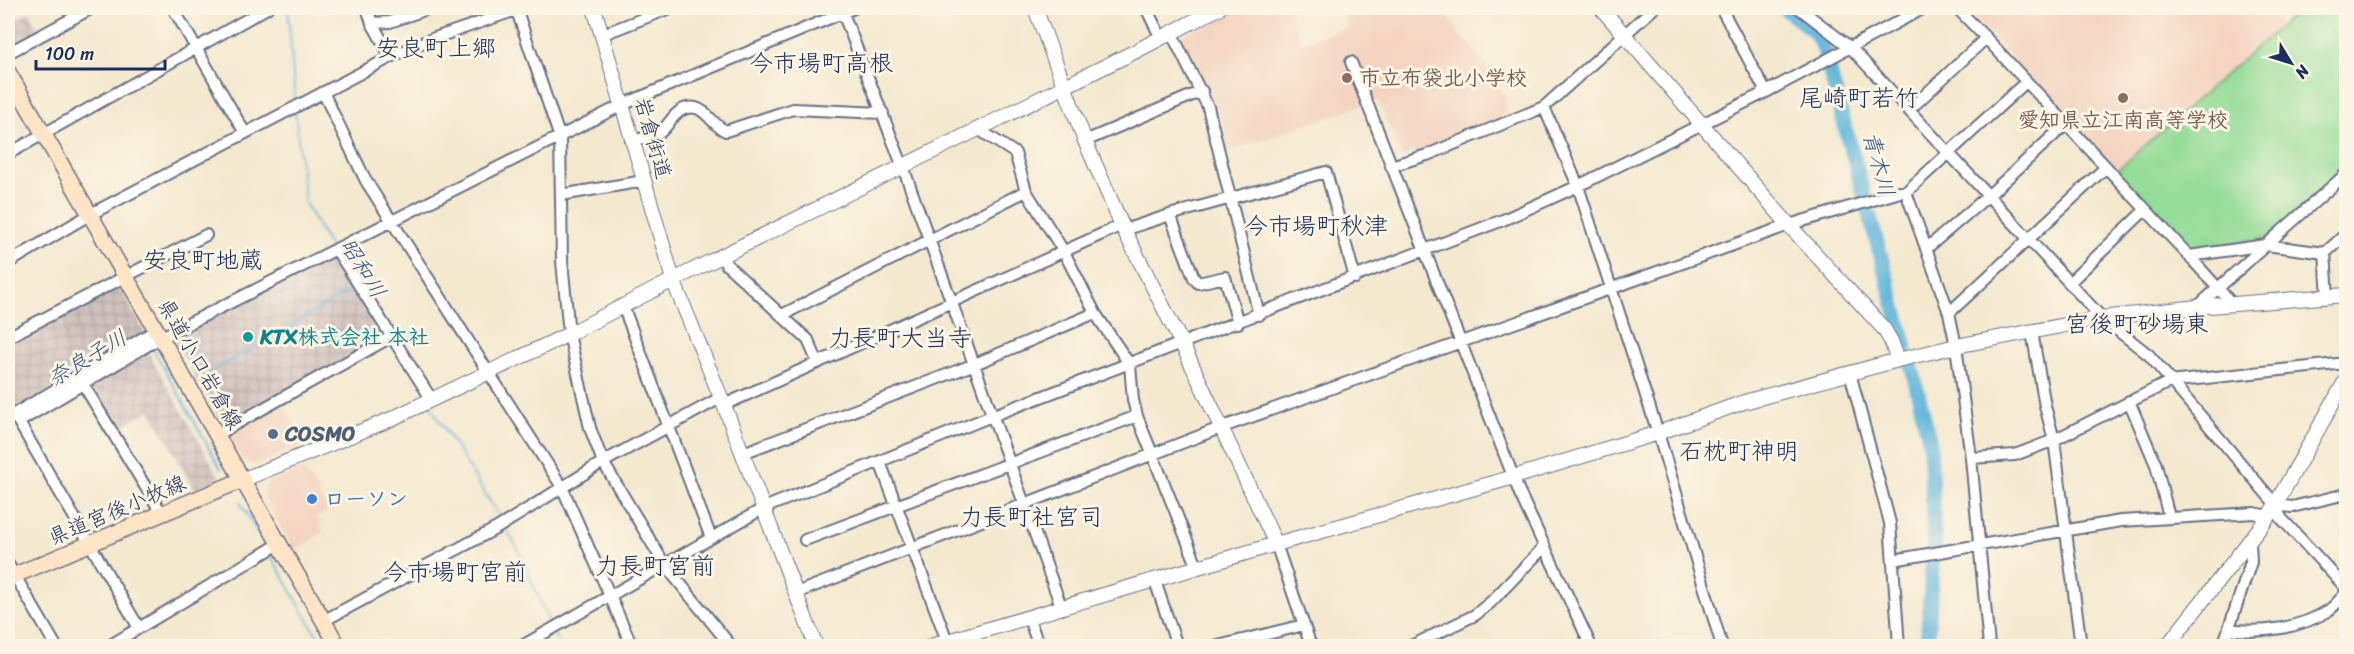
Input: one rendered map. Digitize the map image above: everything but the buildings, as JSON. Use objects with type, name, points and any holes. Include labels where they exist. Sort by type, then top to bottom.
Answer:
[{"type":"main road","name":"県道小口岩倉線","points":[[8,72],[216,435],[247,478],[279,544],[338,646]]},
{"type":"main road","name":"県道宮後小牧線","points":[[10,572],[89,544],[247,478]]},
{"type":"street","points":[[8,53],[92,8]]},
{"type":"street","points":[[173,8],[245,133]]},
{"type":"street","points":[[8,154],[42,132],[267,8]]},
{"type":"street","points":[[367,8],[372,23],[391,57]]},
{"type":"street","points":[[372,23],[391,22],[430,8]]},
{"type":"street","name":"岩倉街道","points":[[594,8],[673,280],[743,453],[816,646]]},
{"type":"street","points":[[601,35],[670,8]]},
{"type":"street","points":[[1035,8],[1085,141],[1123,228],[1182,344],[1276,544],[1311,646]]},
{"type":"street","points":[[1146,8],[1202,91],[1208,107],[1259,315]]},
{"type":"street","points":[[247,478],[389,420],[569,334],[722,255],[1219,8]]},
{"type":"street","points":[[1601,8],[1789,225],[1884,329],[1898,360]]},
{"type":"street","points":[[1391,166],[1427,155],[1545,106],[1653,8]]},
{"type":"street","points":[[1721,8],[1766,92]]},
{"type":"street","points":[[1799,8],[1851,48],[2102,318],[2149,355],[2272,510],[2346,588]]},
{"type":"street","points":[[522,646],[764,508],[992,416],[1130,365],[1503,220],[1578,186],[1766,92],[1924,8]]},
{"type":"street","points":[[1957,8],[2233,305]]},
{"type":"street","points":[[8,263],[89,215],[391,57],[426,41],[520,9],[560,138],[562,261],[569,334],[591,428],[603,462],[665,565],[731,646]]},
{"type":"street","points":[[11,419],[158,334],[392,223],[622,105],[846,9],[1062,609]]},
{"type":"street","points":[[1909,110],[1986,38]]},
{"type":"street","points":[[1351,62],[1514,477],[1591,646]]},
{"type":"street","points":[[796,593],[1151,454],[1460,341],[1789,225],[1906,192],[2026,82]]},
{"type":"street","points":[[1085,141],[1202,91]]},
{"type":"street","points":[[324,92],[366,181],[562,487],[632,646]]},
{"type":"street","points":[[1545,106],[1578,186],[1658,433],[1722,646]]},
{"type":"street","points":[[632,141],[661,132],[672,116],[696,108],[719,128],[726,130],[793,109],[883,113]]},
{"type":"street","points":[[1926,249],[2066,124]]},
{"type":"street","points":[[978,129],[1015,153],[1026,190],[1064,252],[1095,313],[1130,365],[1137,416],[1198,568]]},
{"type":"street","points":[[1949,313],[2106,167]]},
{"type":"street","points":[[323,621],[497,528],[603,462],[669,427],[1123,228],[1326,171],[1355,278]]},
{"type":"street","points":[[2197,307],[2346,174]]},
{"type":"street","points":[[561,195],[644,181]]},
{"type":"street","points":[[782,315],[1026,190]]},
{"type":"street","points":[[1906,192],[1949,313],[1956,346],[1971,458],[1989,646]]},
{"type":"street","points":[[2070,282],[2145,210]]},
{"type":"street","points":[[1170,215],[1198,283],[1225,277],[1238,323]]},
{"type":"street","points":[[2189,256],[2266,245],[2325,253],[2346,234]]},
{"type":"street","points":[[8,337],[206,235]]},
{"type":"street","points":[[333,251],[429,401]]},
{"type":"street","points":[[2325,253],[2328,296]]},
{"type":"street","points":[[722,255],[726,264],[808,340],[818,363]]},
{"type":"street","points":[[931,646],[949,644],[1276,544],[1514,477],[1658,433],[1744,402],[1898,360],[1956,346],[2102,318],[2197,307],[2346,295]]},
{"type":"street","points":[[623,306],[711,538]]},
{"type":"street","points":[[743,453],[975,364],[1095,313]]},
{"type":"street","points":[[2032,332],[2044,406],[2054,440],[2081,646]]},
{"type":"street","points":[[11,419],[84,384],[158,334]]},
{"type":"street","points":[[216,435],[389,338]]},
{"type":"street","points":[[1971,458],[2015,455],[2054,440],[2169,382],[2346,363]]},
{"type":"street","points":[[1850,373],[1890,523],[1899,646]]},
{"type":"street","points":[[2154,646],[2170,646],[2250,542],[2272,510],[2346,380]]},
{"type":"street","points":[[84,384],[162,514]]},
{"type":"street","points":[[2129,401],[2156,465],[2169,517]]},
{"type":"street","points":[[805,540],[1137,416]]},
{"type":"street","points":[[11,419],[139,628]]},
{"type":"street","points":[[880,462],[949,644]]},
{"type":"street","points":[[1893,560],[2121,521],[2254,513],[2292,507],[2346,494]]},
{"type":"street","points":[[2223,646],[2251,562],[2250,542]]},
{"type":"street","points":[[109,646],[279,544]]},
{"type":"street","points":[[1411,646],[1475,615],[1491,602],[1544,547]]},
{"type":"street","points":[[10,572],[56,646]]},
{"type":"street","points":[[1155,581],[1177,646]]},
{"type":"street","points":[[2229,629],[2244,632],[2275,629],[2306,621],[2330,609],[2346,593]]},
{"type":"street","points":[[1029,619],[1039,646]]},
{"type":"street","points":[[1218,646],[1304,625]]},
{"type":"shaded area","name":"市立布袋北小学校","points":[[1242,8],[1288,8],[1302,43],[1347,27],[1343,8],[1444,8],[1504,94],[1507,115],[1402,157],[1378,100],[1223,153],[1209,96],[1180,36]]},
{"type":"shaded area","name":"愛知県立江南高等学校","points":[[1966,8],[2267,8],[2282,24],[2115,172]]},
{"type":"shaded area","points":[[29,12],[42,35],[8,53],[8,25]]},
{"type":"shaded area","points":[[334,255],[385,336],[225,428],[172,336]]},
{"type":"shaded area","points":[[117,283],[146,334],[13,412],[8,402],[8,340]]},
{"type":"shaded area","points":[[147,350],[220,478],[195,489],[150,410],[115,430],[88,386]]},
{"type":"shaded area","points":[[281,401],[306,444],[255,465],[243,460],[227,432]]},
{"type":"shaded area","points":[[304,468],[329,510],[316,518],[324,532],[294,550],[263,495],[268,483]]},
{"type":"green space","points":[[385,8],[415,8],[418,13],[372,23],[368,13]]},
{"type":"green space","points":[[2301,8],[2346,8],[2346,169],[2269,237],[2193,250],[2185,247],[2115,172]]},
{"type":"waterway","name":"昭和川","points":[[288,8],[295,102]]},
{"type":"waterway","name":"青木川","points":[[1784,8],[1815,32],[1823,47],[1906,347]]},
{"type":"waterway","name":"昭和川","points":[[295,110],[305,203],[330,248]]},
{"type":"waterway","points":[[199,379],[355,288]]},
{"type":"waterway","name":"奈良子川","points":[[152,347],[221,469]]},
{"type":"waterway","name":"青木川","points":[[1911,364],[1930,443],[1934,538],[1927,646]]},
{"type":"waterway","name":"昭和川","points":[[431,407],[499,516]]},
{"type":"waterway","name":"奈良子川","points":[[240,502],[266,547]]},
{"type":"waterway","name":"昭和川","points":[[505,527],[518,549],[550,624]]},
{"type":"waterway","name":"奈良子川","points":[[270,554],[323,646]]},
{"type":"waterway","name":"昭和川","points":[[554,634],[560,646]]},
{"type":"place","name":"市立布袋北小学校","points":[[1347,78]]},
{"type":"place","name":"愛知県立江南高等学校","points":[[2123,98]]},
{"type":"place","name":"KTX株式会社 本社","points":[[248,337]]},
{"type":"place","name":"COSMO","points":[[273,434]]},
{"type":"place","name":"ローソン","points":[[312,499]]},
{"type":"district","name":"安良町上郷","points":[[436,48]]},
{"type":"district","name":"今市場町高根","points":[[821,63]]},
{"type":"district","name":"尾崎町若竹","points":[[1859,98]]},
{"type":"district","name":"今市場町秋津","points":[[1316,226]]},
{"type":"district","name":"安良町地蔵","points":[[203,260]]},
{"type":"district","name":"宮後町砂場東","points":[[2137,324]]},
{"type":"district","name":"力長町大当寺","points":[[900,338]]},
{"type":"district","name":"石枕町神明","points":[[1739,451]]},
{"type":"district","name":"力長町社宮司","points":[[1031,517]]},
{"type":"district","name":"力長町宮前","points":[[655,566]]},
{"type":"district","name":"今市場町宮前","points":[[455,572]]}]
